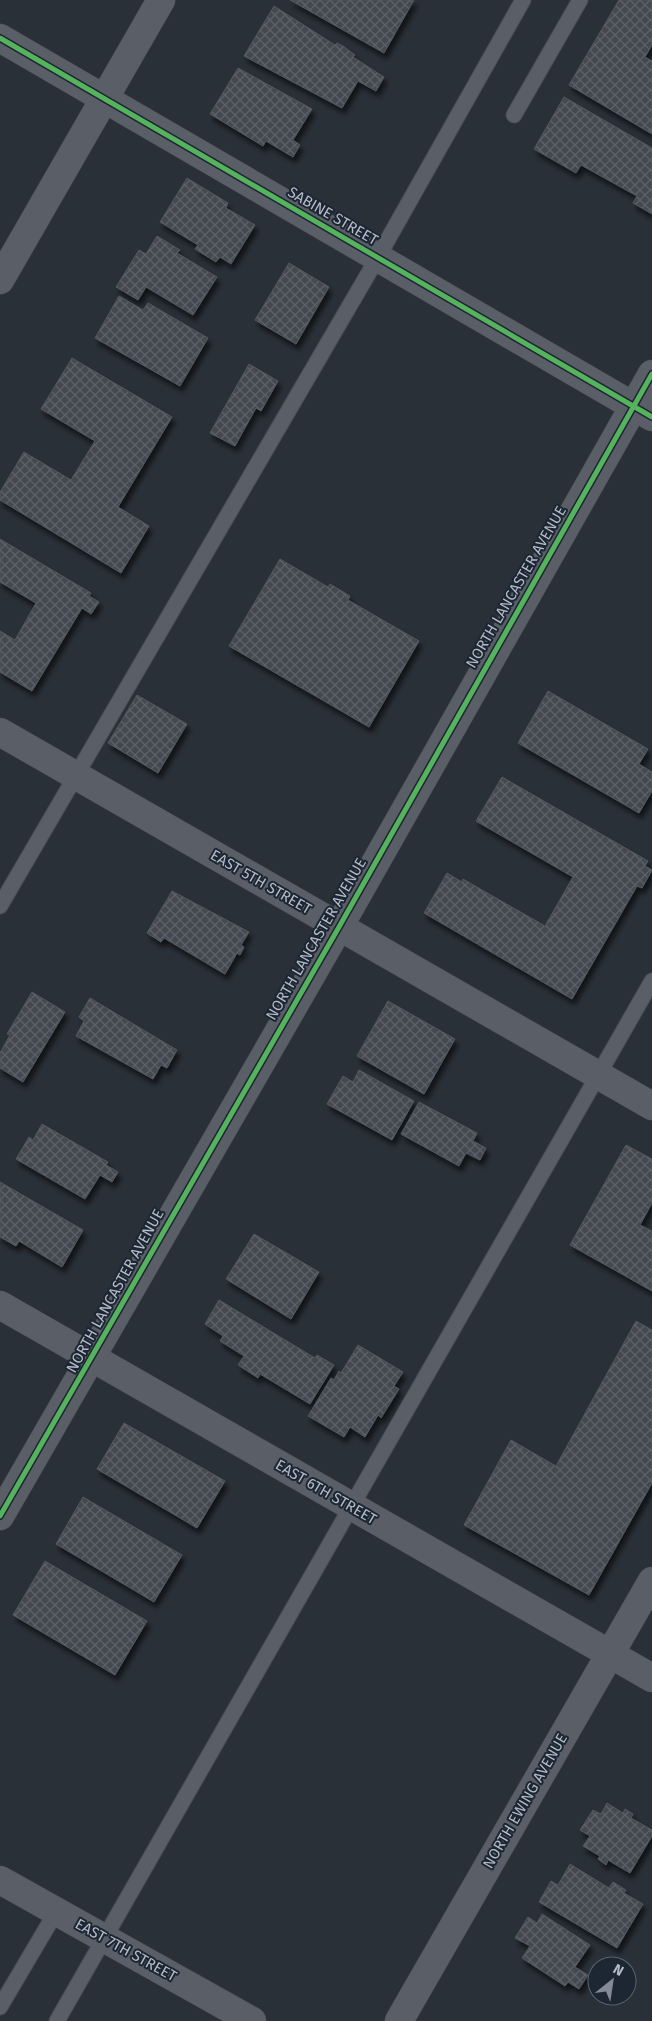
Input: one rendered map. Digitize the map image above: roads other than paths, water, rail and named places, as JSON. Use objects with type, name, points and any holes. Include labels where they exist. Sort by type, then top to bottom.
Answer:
[{"type":"street","points":[[0,280],[161,0]]},
{"type":"street","name":"SABINE STREET","points":[[0,38],[643,411]]},
{"type":"street","name":"NORTH LANCASTER AVENUE","points":[[0,1516],[338,927],[643,411],[652,374]]},
{"type":"street","name":"EAST 5TH STREET","points":[[0,732],[652,1106]]},
{"type":"street","name":"EAST 6TH STREET","points":[[0,1305],[652,1678]]},
{"type":"street","name":"NORTH EWING AVENUE","points":[[399,2021],[652,1580]]},
{"type":"street","name":"EAST 7TH STREET","points":[[0,1880],[252,2021]]},
{"type":"lane","points":[[0,906],[378,257],[523,0]]},
{"type":"lane","points":[[514,115],[580,0]]},
{"type":"lane","points":[[56,2021],[652,981]]},
{"type":"lane","points":[[0,2007],[56,1912]]}]
